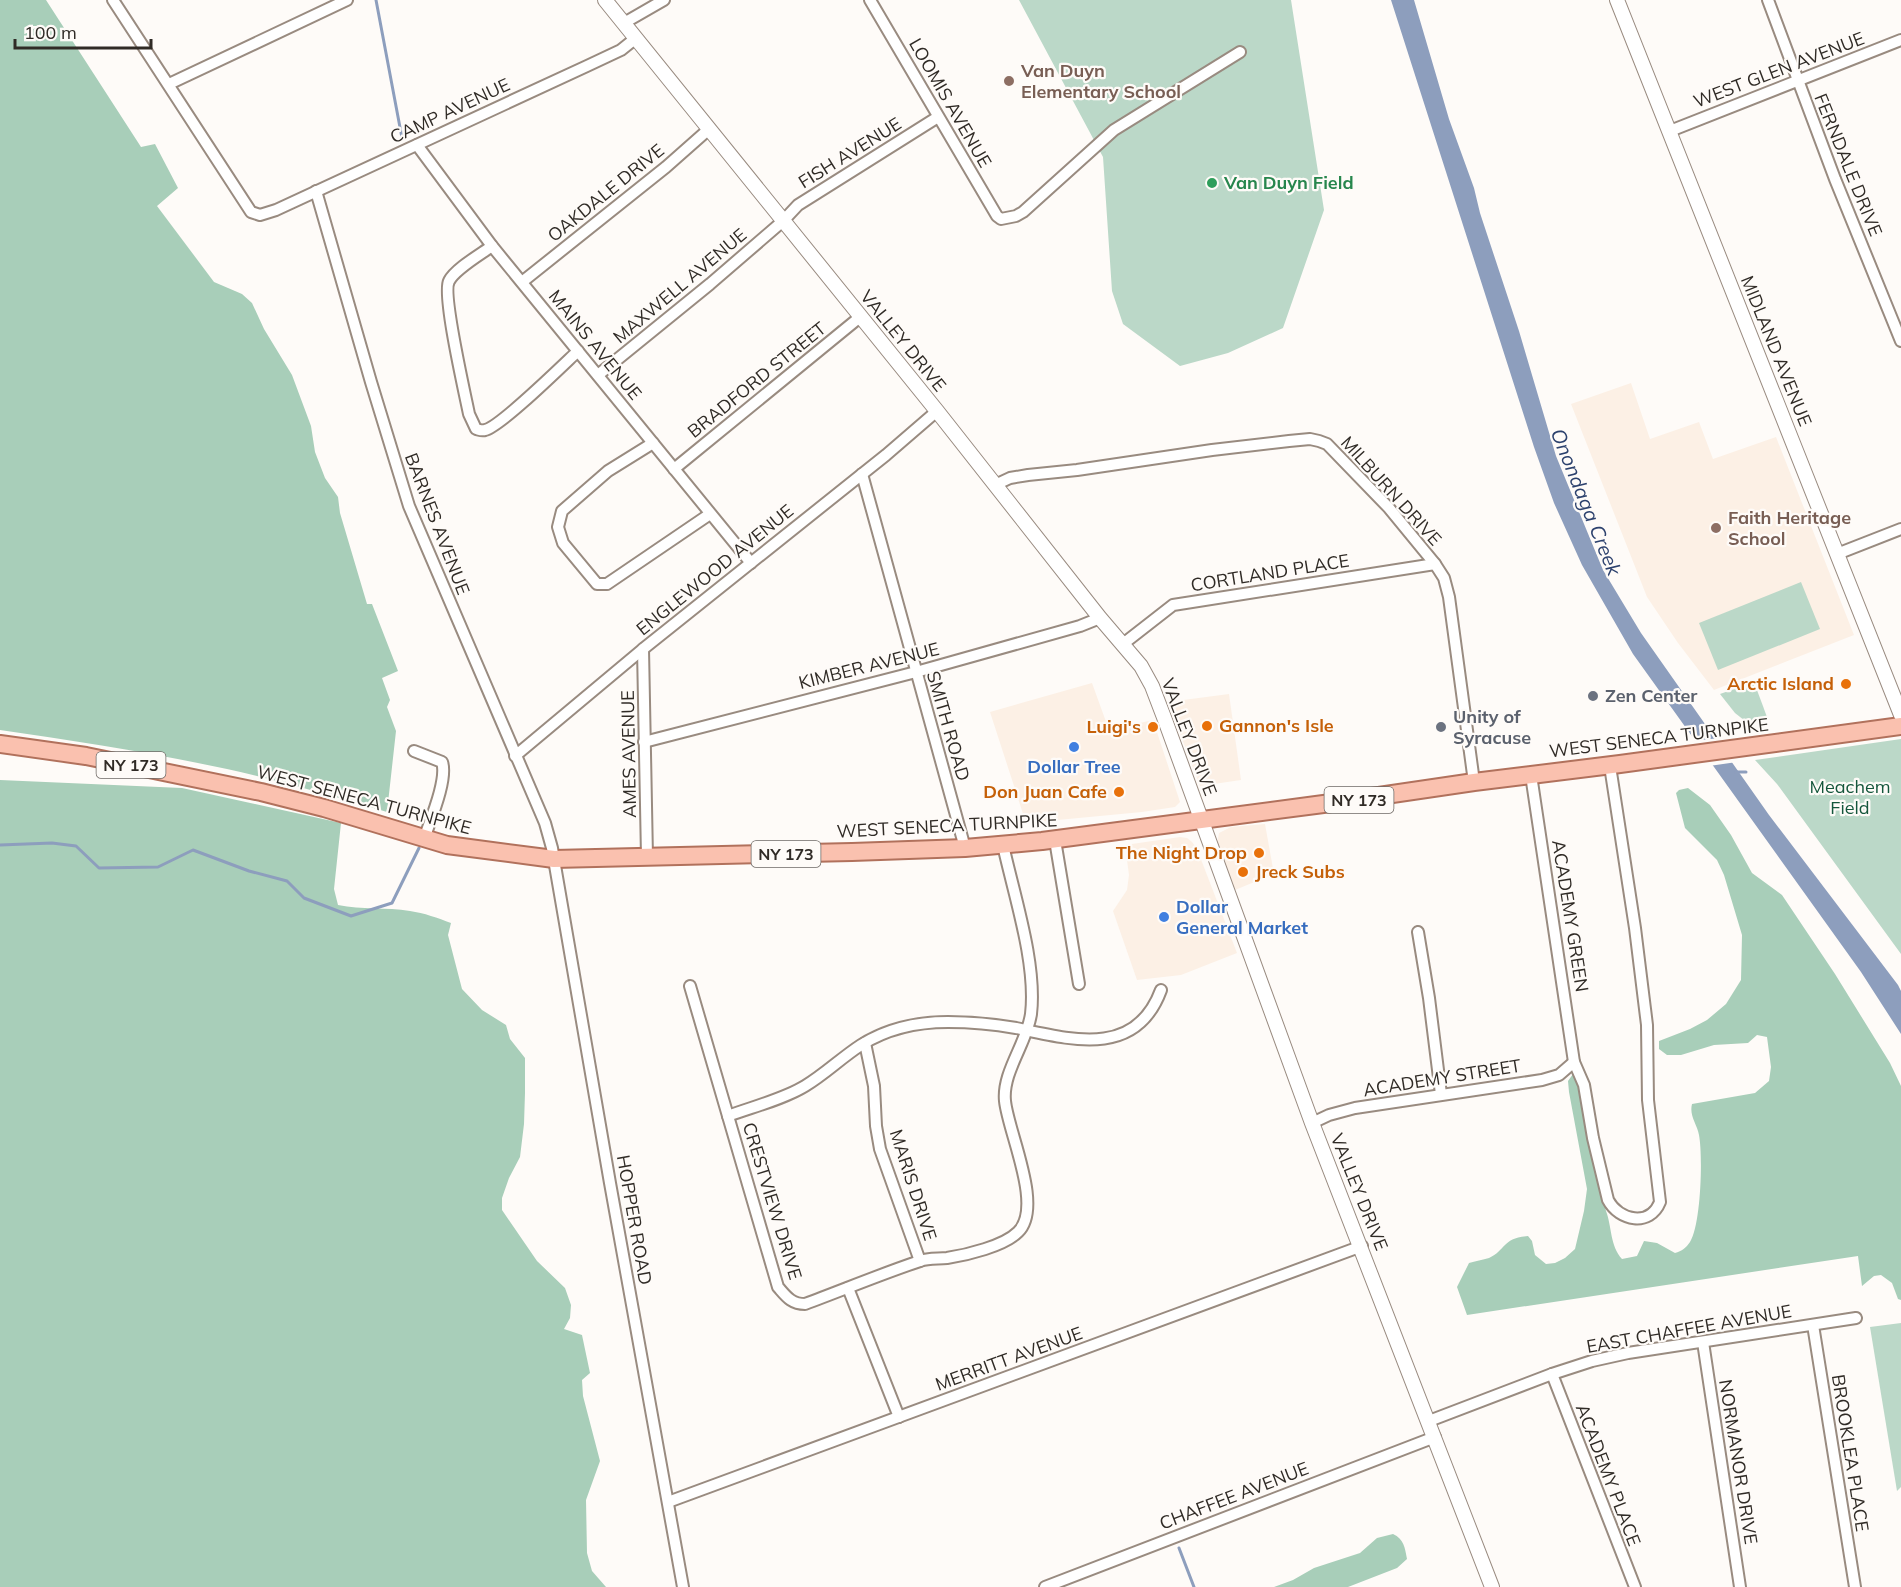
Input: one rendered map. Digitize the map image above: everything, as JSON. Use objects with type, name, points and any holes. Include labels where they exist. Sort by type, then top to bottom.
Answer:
[{"type":"main road","name":"VALLEY DRIVE","points":[[605,0],[937,411],[1100,618],[1141,666],[1152,686],[1312,1123],[1362,1246],[1492,1587]]},
{"type":"main road","name":"MIDLAND AVENUE","points":[[1617,0],[1901,715]]},
{"type":"main road","name":"WEST SENECA TURNPIKE","points":[[0,744],[86,756],[241,788],[324,808],[447,846],[554,859],[965,848],[1055,840],[1901,726]]},
{"type":"street","points":[[113,0],[169,84],[347,0]]},
{"type":"street","points":[[624,23],[664,0]]},
{"type":"street","name":"LOOMIS AVENUE","points":[[870,0],[997,216],[1004,219],[1023,212],[1114,130],[1240,52]]},
{"type":"street","name":"FERNDALE DRIVE","points":[[1768,0],[1797,81],[1901,341]]},
{"type":"street","name":"CAMP AVENUE","points":[[169,84],[251,212],[260,215],[276,210],[621,50],[636,38]]},
{"type":"street","name":"WEST GLEN AVENUE","points":[[1670,131],[1901,40]]},
{"type":"street","name":"FISH AVENUE","points":[[783,221],[812,194],[938,117]]},
{"type":"street","name":"OAKDALE DRIVE","points":[[522,282],[666,167],[709,129]]},
{"type":"street","name":"MAINS AVENUE","points":[[417,145],[492,246],[751,563]]},
{"type":"street","name":"BARNES AVENUE","points":[[316,191],[409,506],[545,824],[554,859]]},
{"type":"street","name":"MAXWELL AVENUE","points":[[598,375],[783,221]]},
{"type":"street","points":[[492,246],[450,279],[447,290],[462,381],[469,414],[476,429],[483,431],[488,429],[507,415],[578,351]]},
{"type":"street","name":"BRADFORD STREET","points":[[674,469],[861,317]]},
{"type":"street","name":"ENGLEWOOD AVENUE","points":[[515,756],[643,649],[937,411]]},
{"type":"street","name":"MILBURN DRIVE","points":[[995,484],[1010,478],[1028,475],[1212,450],[1310,439],[1327,444],[1389,508],[1444,578],[1449,597],[1473,782]]},
{"type":"street","points":[[653,443],[613,467],[562,511],[558,527],[565,548],[597,584],[607,584],[710,514]]},
{"type":"street","name":"SMITH ROAD","points":[[862,474],[965,848]]},
{"type":"street","points":[[1837,554],[1901,529]]},
{"type":"street","name":"CORTLAND PLACE","points":[[1123,644],[1173,605],[1435,564]]},
{"type":"street","name":"KIMBER AVENUE","points":[[644,742],[916,672],[1080,626],[1100,618]]},
{"type":"street","name":"AMES AVENUE","points":[[643,649],[647,857]]},
{"type":"street","points":[[414,751],[442,762],[444,765],[441,785],[424,839]]},
{"type":"street","name":"ACADEMY GREEN","points":[[1531,775],[1574,1062],[1584,1085],[1593,1138],[1608,1200],[1613,1209],[1624,1216],[1636,1219],[1646,1216],[1658,1207],[1660,1202],[1648,1100],[1647,1025],[1635,928],[1610,766]]},
{"type":"street","points":[[1055,840],[1079,984]]},
{"type":"street","points":[[920,1261],[964,1256],[1010,1239],[1020,1230],[1028,1205],[1004,1094],[1006,1082],[1030,1017],[1032,991],[1029,963],[1003,845]]},
{"type":"street","name":"HOPPER ROAD","points":[[554,859],[683,1587]]},
{"type":"street","points":[[1418,932],[1441,1094]]},
{"type":"street","name":"CRESTVIEW DRIVE","points":[[690,986],[778,1287],[788,1299],[798,1304],[805,1304],[848,1288]]},
{"type":"street","points":[[728,1116],[805,1086],[866,1042],[895,1028],[916,1023],[981,1023],[1075,1040],[1107,1039],[1140,1024],[1156,1004],[1161,990]]},
{"type":"street","name":"MARIS DRIVE","points":[[848,1288],[920,1261],[880,1149],[876,1126],[874,1086],[866,1042]]},
{"type":"street","name":"ACADEMY STREET","points":[[1312,1123],[1329,1115],[1355,1108],[1542,1080],[1559,1075],[1574,1062]]},
{"type":"street","name":"MERRITT AVENUE","points":[[668,1502],[1362,1246]]},
{"type":"street","points":[[848,1288],[899,1417]]},
{"type":"street","name":"EAST CHAFFEE AVENUE","points":[[1429,1420],[1592,1361],[1856,1318]]},
{"type":"street","name":"BROOKLEA PLACE","points":[[1813,1325],[1855,1587]]},
{"type":"street","name":"NORMANOR DRIVE","points":[[1702,1342],[1740,1587]]},
{"type":"street","name":"ACADEMY PLACE","points":[[1552,1374],[1635,1587]]},
{"type":"street","name":"CHAFFEE AVENUE","points":[[1045,1587],[1435,1437]]},
{"type":"shaded area","name":"Faith Heritage School","points":[[1631,383],[1650,439],[1699,422],[1713,459],[1776,437],[1854,635],[1714,690],[1647,597],[1571,404]]},
{"type":"shaded area","points":[[1092,683],[1109,730],[1153,720],[1180,802],[1175,807],[1142,812],[1026,823],[990,712]]},
{"type":"shaded area","points":[[1229,694],[1241,780],[1200,786],[1168,702]]},
{"type":"shaded area","points":[[1265,824],[1274,874],[1235,890],[1217,844],[1219,833],[1231,827]]},
{"type":"shaded area","points":[[1187,838],[1197,849],[1237,953],[1181,975],[1137,980],[1113,911],[1127,890],[1129,875],[1125,845]]},
{"type":"green space","points":[[0,0],[46,0],[141,147],[155,144],[178,188],[157,206],[214,282],[242,294],[252,303],[264,329],[292,375],[311,426],[315,452],[325,478],[338,497],[340,513],[367,604],[372,604],[398,671],[382,678],[390,700],[387,707],[396,731],[387,812],[227,769],[0,730]]},
{"type":"green space","name":"Van Duyn Field","points":[[1019,0],[1291,0],[1324,210],[1283,328],[1228,353],[1180,366],[1123,324],[1112,291],[1103,157]]},
{"type":"green space","points":[[1801,582],[1820,629],[1718,670],[1699,623]]},
{"type":"green space","points":[[1754,682],[1767,717],[1749,724],[1735,713],[1720,694]]},
{"type":"green space","name":"Meachem Field","points":[[1901,739],[1901,954],[1777,784],[1755,760]]},
{"type":"green space","points":[[0,780],[182,788],[341,823],[334,889],[338,905],[410,911],[451,923],[448,935],[462,989],[482,1010],[506,1025],[510,1039],[525,1058],[524,1124],[520,1157],[502,1198],[502,1210],[537,1261],[565,1288],[571,1305],[570,1318],[564,1329],[582,1335],[590,1373],[582,1380],[583,1396],[600,1461],[586,1500],[587,1553],[592,1571],[606,1587],[0,1587]]},
{"type":"green space","points":[[1688,788],[1710,805],[1731,835],[1752,873],[1782,895],[1835,974],[1890,1063],[1901,1086],[1901,1300],[1898,1299],[1892,1283],[1881,1275],[1874,1276],[1862,1286],[1858,1256],[1467,1315],[1457,1287],[1469,1263],[1489,1258],[1513,1239],[1520,1237],[1528,1236],[1532,1241],[1535,1255],[1546,1264],[1565,1258],[1575,1249],[1587,1189],[1569,1092],[1568,1081],[1573,1074],[1576,1076],[1613,1242],[1622,1259],[1637,1256],[1644,1241],[1657,1243],[1675,1253],[1684,1249],[1690,1242],[1697,1221],[1701,1174],[1699,1135],[1692,1116],[1692,1104],[1755,1093],[1769,1081],[1771,1067],[1767,1037],[1757,1035],[1748,1043],[1714,1045],[1681,1055],[1667,1055],[1659,1049],[1659,1041],[1707,1020],[1726,1004],[1741,980],[1742,935],[1724,875],[1717,860],[1685,828],[1676,793]]},
{"type":"green space","points":[[1901,1323],[1901,1487],[1897,1491],[1870,1327]]},
{"type":"green space","points":[[1393,1534],[1402,1541],[1407,1559],[1397,1568],[1348,1587],[1274,1587],[1293,1580],[1314,1568],[1360,1553],[1377,1538]]},
{"type":"water","points":[[1391,0],[1414,0],[1449,119],[1474,188],[1556,456],[1603,570],[1641,633],[1769,815],[1898,985],[1901,991],[1901,1034],[1861,972],[1633,654],[1582,565],[1554,503],[1534,447]]},
{"type":"pier","points":[[1720,738],[1737,762],[1709,766],[1692,741]]},
{"type":"waterway","points":[[376,0],[402,138]]},
{"type":"waterway","points":[[1736,772],[1746,772]]},
{"type":"waterway","points":[[0,845],[52,843],[76,846],[99,868],[158,867],[193,850],[249,871],[287,881],[304,898],[351,916],[392,903],[419,848]]},
{"type":"waterway","points":[[1179,1548],[1194,1587]]},
{"type":"place","name":"Van Duyn Elementary School","points":[[1009,81]]},
{"type":"place","name":"Van Duyn Field","points":[[1212,183]]},
{"type":"place","name":"Faith Heritage School","points":[[1716,528]]},
{"type":"place","name":"Arctic Island","points":[[1846,684]]},
{"type":"place","name":"Zen Center","points":[[1593,696]]},
{"type":"place","name":"Gannon's Isle","points":[[1207,726]]},
{"type":"place","name":"Luigi's","points":[[1153,727]]},
{"type":"place","name":"Unity of Syracuse","points":[[1441,727]]},
{"type":"place","name":"Dollar Tree","points":[[1074,747]]},
{"type":"place","name":"Don Juan Cafe","points":[[1119,792]]},
{"type":"place","name":"The Night Drop","points":[[1259,853]]},
{"type":"place","name":"Jreck Subs","points":[[1243,872]]},
{"type":"place","name":"Dollar General Market","points":[[1164,917]]},
{"type":"water label","name":"Onondaga Creek","points":[[1586,502]]}]
